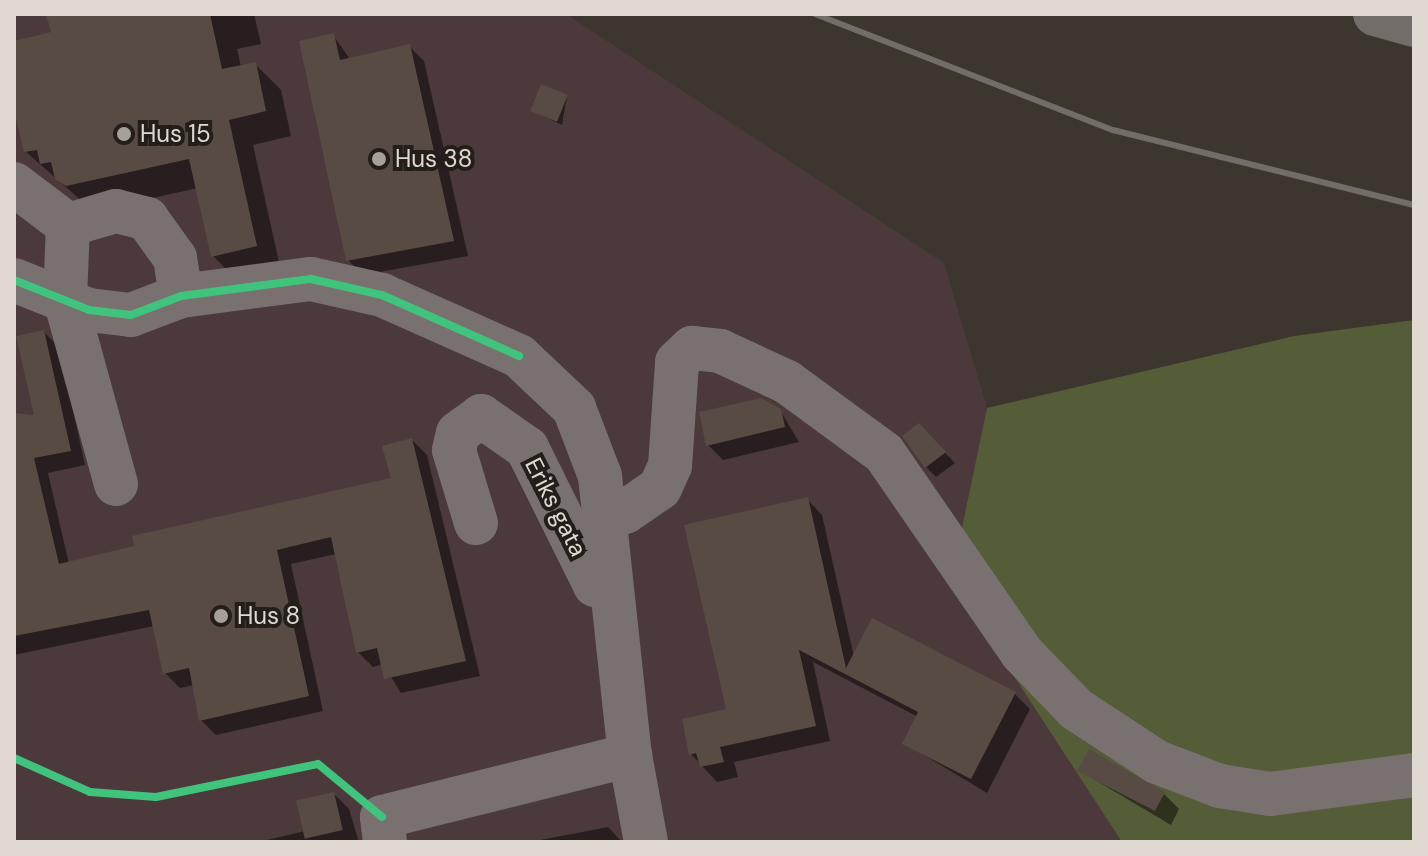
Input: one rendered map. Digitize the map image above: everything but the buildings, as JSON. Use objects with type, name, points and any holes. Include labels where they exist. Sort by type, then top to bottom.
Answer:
[{"type":"highway","points":[[1375,14],[1414,25]]},
{"type":"street","points":[[14,184],[68,225]]},
{"type":"street","points":[[68,225],[116,211],[147,219],[175,258],[181,296]]},
{"type":"street","points":[[68,225],[65,299],[116,484]]},
{"type":"street","points":[[14,280],[65,299],[131,315],[181,296],[311,279],[382,295],[519,356],[574,408],[600,476],[630,755],[646,842]]},
{"type":"street","points":[[604,515],[625,512],[660,488],[670,466],[677,362],[692,348],[720,351],[787,382],[884,453],[1022,653],[1076,709],[1157,762],[1220,786],[1270,794],[1414,775]]},
{"type":"street","name":"Eriks gata","points":[[476,523],[454,450],[458,433],[481,416],[527,448],[595,585],[609,581]]},
{"type":"street","points":[[385,842],[382,817],[630,755]]},
{"type":"shaded area","points":[[14,14],[566,14],[944,263],[987,408],[951,580],[1122,842],[14,842]]},
{"type":"green space","points":[[1414,320],[1414,842],[1122,842],[951,580],[987,408],[1294,336]]},
{"type":"railway","points":[[815,14],[1113,130],[1414,205]]},
{"type":"cycle path","points":[[14,280],[89,310],[131,315],[181,296],[311,279],[382,295],[519,356]]},
{"type":"cycle path","points":[[14,758],[90,792],[156,797],[318,764],[382,817]]},
{"type":"place","name":"Hus 15","points":[[124,134]]},
{"type":"place","name":"Hus 38","points":[[379,159]]},
{"type":"place","name":"Hus 8","points":[[221,616]]}]
